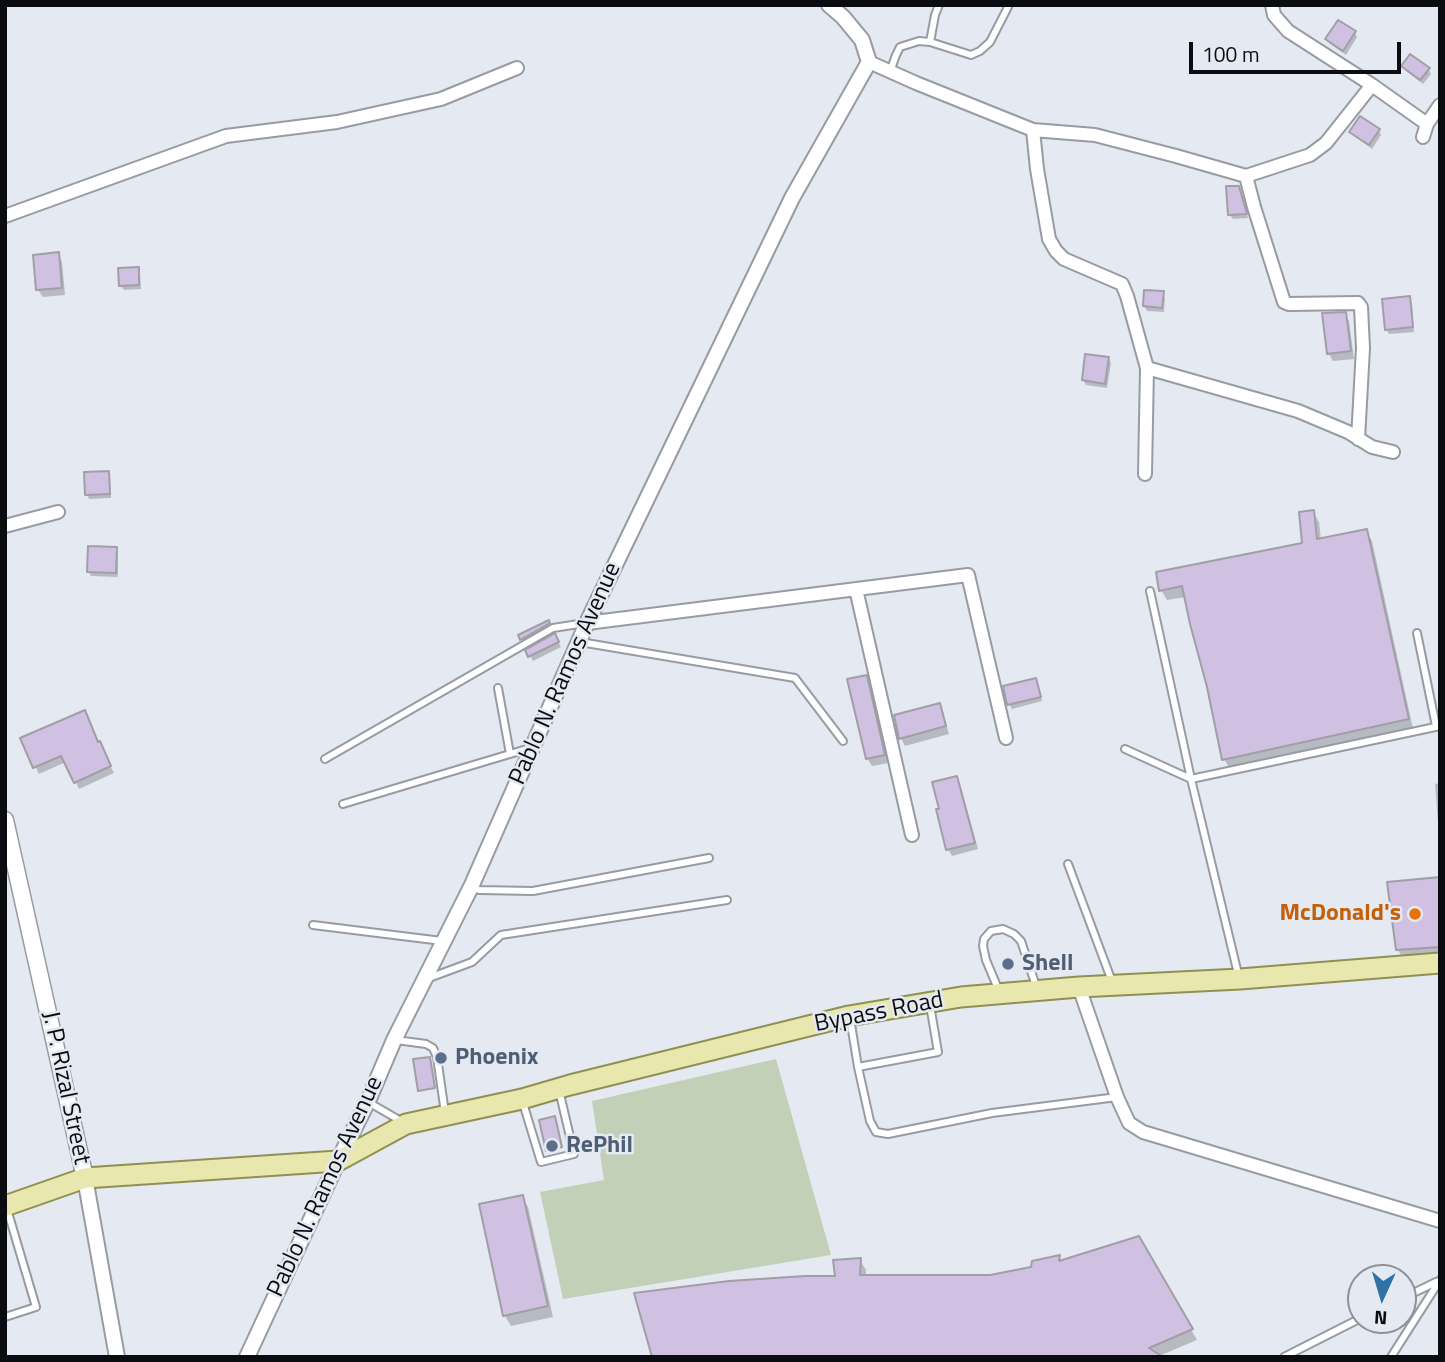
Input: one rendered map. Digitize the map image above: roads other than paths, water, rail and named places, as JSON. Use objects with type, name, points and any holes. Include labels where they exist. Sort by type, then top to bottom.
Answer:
[{"type":"main road","name":"J. P. Rizal Street","points":[[6,829],[85,1178]]},
{"type":"main road","name":"Bypass Road","points":[[338,1161],[406,1124],[522,1098],[849,1016],[961,997],[1079,987],[1240,979],[1439,962]]},
{"type":"main road","points":[[6,1206],[85,1178],[338,1161]]},
{"type":"street","points":[[829,5],[862,40],[869,62],[890,72],[1033,130],[1095,135],[1246,176],[1310,155],[1326,143],[1371,85]]},
{"type":"street","points":[[1272,5],[1274,15],[1288,31],[1427,124]]},
{"type":"street","name":"Pablo N. Ramos Avenue","points":[[247,1357],[394,1040],[471,887],[587,623],[792,198],[869,62]]},
{"type":"street","points":[[5,216],[226,136],[337,122],[440,99],[517,68]]},
{"type":"street","points":[[1423,137],[1427,124],[1440,105]]},
{"type":"street","points":[[1033,130],[1049,239],[1064,259],[1122,284],[1147,368],[1145,474]]},
{"type":"street","points":[[1246,176],[1283,302],[1358,303],[1361,307],[1363,348],[1357,439]]},
{"type":"street","points":[[1147,368],[1298,411],[1336,427],[1372,447],[1393,452]]},
{"type":"street","points":[[5,526],[58,512]]},
{"type":"street","points":[[587,623],[968,575],[1006,738]]},
{"type":"street","points":[[856,589],[912,835]]},
{"type":"street","points":[[1079,987],[1117,1097],[1129,1123],[1143,1132],[1440,1221]]},
{"type":"street","name":"J. P. Rizal Street","points":[[85,1178],[117,1357]]},
{"type":"lane","points":[[930,42],[939,5]]},
{"type":"lane","points":[[890,72],[900,47],[919,41],[971,55],[980,51],[990,42],[1009,5]]},
{"type":"lane","points":[[1150,591],[1191,779],[1240,979]]},
{"type":"lane","points":[[325,759],[553,628],[587,623]]},
{"type":"lane","points":[[1125,749],[1191,779],[1438,726],[1416,633]]},
{"type":"lane","points":[[578,642],[795,678],[843,741]]},
{"type":"lane","points":[[498,688],[510,754]]},
{"type":"lane","points":[[343,804],[532,748]]},
{"type":"lane","points":[[471,887],[479,890],[533,891],[709,858]]},
{"type":"lane","points":[[1068,864],[1114,986]]},
{"type":"lane","points":[[424,979],[472,962],[500,935],[727,900]]},
{"type":"lane","points":[[313,925],[444,941]]},
{"type":"lane","points":[[1000,994],[983,946],[984,939],[991,931],[1003,929],[1021,941],[1038,991]]},
{"type":"lane","points":[[858,1067],[937,1052],[930,1003]]},
{"type":"lane","points":[[849,1016],[870,1121],[876,1132],[888,1133],[992,1113],[1117,1097]]},
{"type":"lane","points":[[394,1040],[426,1044],[433,1048],[438,1057],[446,1115]]},
{"type":"lane","points":[[522,1098],[541,1162],[574,1154],[558,1088]]},
{"type":"lane","points":[[368,1101],[406,1124]]},
{"type":"lane","points":[[5,1317],[36,1307],[6,1206]]},
{"type":"lane","points":[[1417,1291],[1439,1281]]},
{"type":"lane","points":[[1391,1357],[1439,1281]]},
{"type":"lane","points":[[1284,1357],[1347,1325]]},
{"type":"place","name":"McDonald's","points":[[1415,914]]},
{"type":"place","name":"Shell","points":[[1008,964]]},
{"type":"place","name":"Phoenix","points":[[441,1058]]},
{"type":"place","name":"RePhil","points":[[552,1146]]}]
